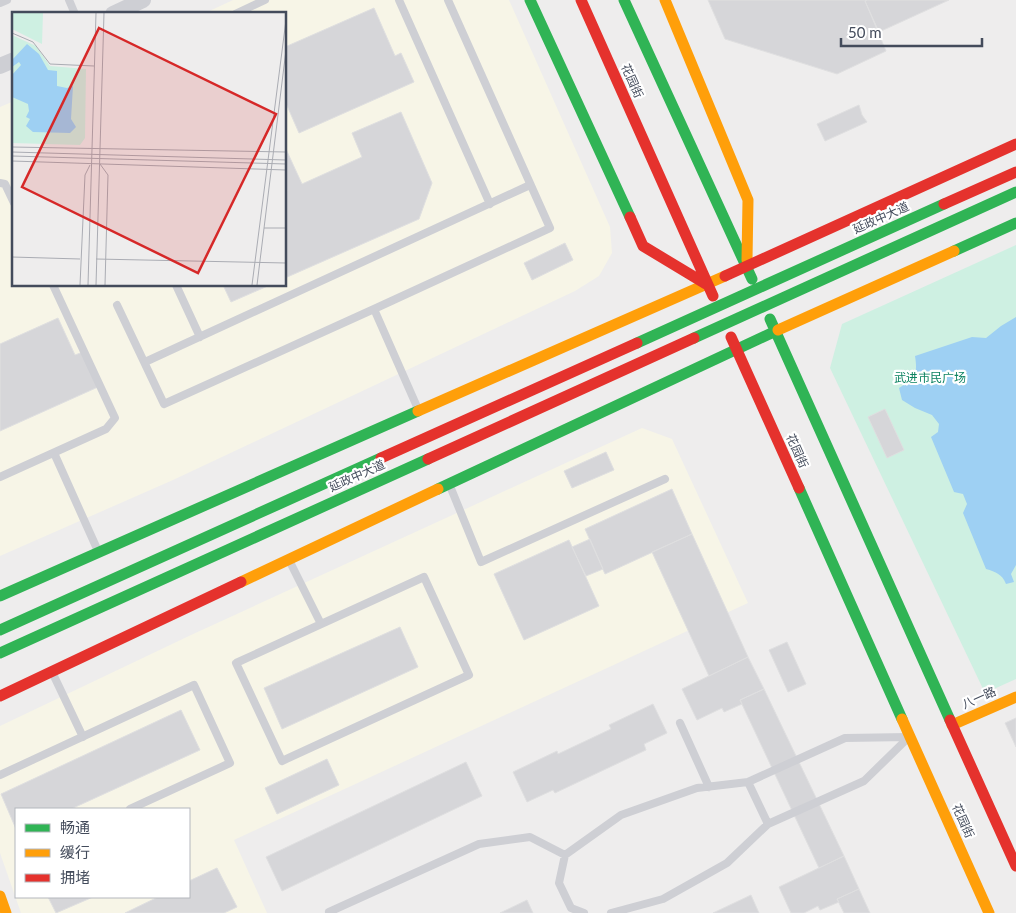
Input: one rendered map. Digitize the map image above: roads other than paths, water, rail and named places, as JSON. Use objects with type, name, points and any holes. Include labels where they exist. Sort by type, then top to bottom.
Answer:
[{"type":"main road","points":[[530,0],[643,246],[706,284]]},
{"type":"main road","name":"花园街","points":[[581,0],[706,284],[718,306],[724,324],[989,913]]},
{"type":"main road","points":[[624,0],[776,332],[1016,866]]},
{"type":"main road","points":[[665,0],[748,200],[746,266]]},
{"type":"main road","points":[[0,596],[706,284],[1016,144]]},
{"type":"main road","name":"延政中大道","points":[[0,630],[1016,172]]},
{"type":"main road","points":[[764,306],[1016,192]]},
{"type":"main road","points":[[0,696],[449,485],[713,358],[776,332],[1016,224]]},
{"type":"main road","name":"延政中大道","points":[[0,653],[764,306]]},
{"type":"main road","name":"八一路","points":[[952,725],[1016,697]]},
{"type":"main road","points":[[0,896],[6,913]]},
{"type":"street","points":[[117,12],[143,0]]},
{"type":"street","points":[[0,66],[12,61]]},
{"type":"lane","points":[[0,3],[8,0]]},
{"type":"lane","points":[[69,0],[74,12]]},
{"type":"lane","points":[[239,12],[264,0]]},
{"type":"lane","points":[[399,0],[490,204]]},
{"type":"lane","points":[[117,304],[164,404],[550,228],[448,0]]},
{"type":"lane","points":[[0,184],[5,184],[12,199]]},
{"type":"lane","points":[[145,362],[530,185]]},
{"type":"lane","points":[[0,477],[106,429],[115,418],[53,286]]},
{"type":"lane","points":[[176,286],[200,337]]},
{"type":"lane","points":[[374,309],[419,411]]},
{"type":"lane","points":[[54,453],[99,553]]},
{"type":"lane","points":[[449,485],[482,562],[665,479]]},
{"type":"lane","points":[[289,560],[320,624]]},
{"type":"lane","points":[[424,577],[469,675],[282,761],[236,663],[320,624],[424,577]]},
{"type":"lane","points":[[52,672],[83,736]]},
{"type":"lane","points":[[0,775],[194,685],[230,763],[132,808]]},
{"type":"lane","points":[[680,723],[709,787]]},
{"type":"lane","points":[[584,913],[571,908],[559,883],[565,856],[621,815],[697,788],[748,782],[845,738],[910,736]]},
{"type":"lane","points":[[611,913],[664,899],[727,863],[768,824],[864,781],[910,736]]},
{"type":"lane","points":[[748,782],[768,824]]},
{"type":"lane","points":[[329,912],[479,844],[530,837],[565,856]]},
{"type":"water","points":[[1016,317],[1016,565],[1011,574],[1014,582],[1006,584],[998,574],[986,569],[963,513],[967,504],[963,494],[954,492],[931,437],[938,432],[939,424],[932,415],[902,400],[899,388],[914,375],[916,368],[915,356],[972,337],[986,338]]},
{"type":"park label","name":"武进市民广场","points":[[930,378]]}]
